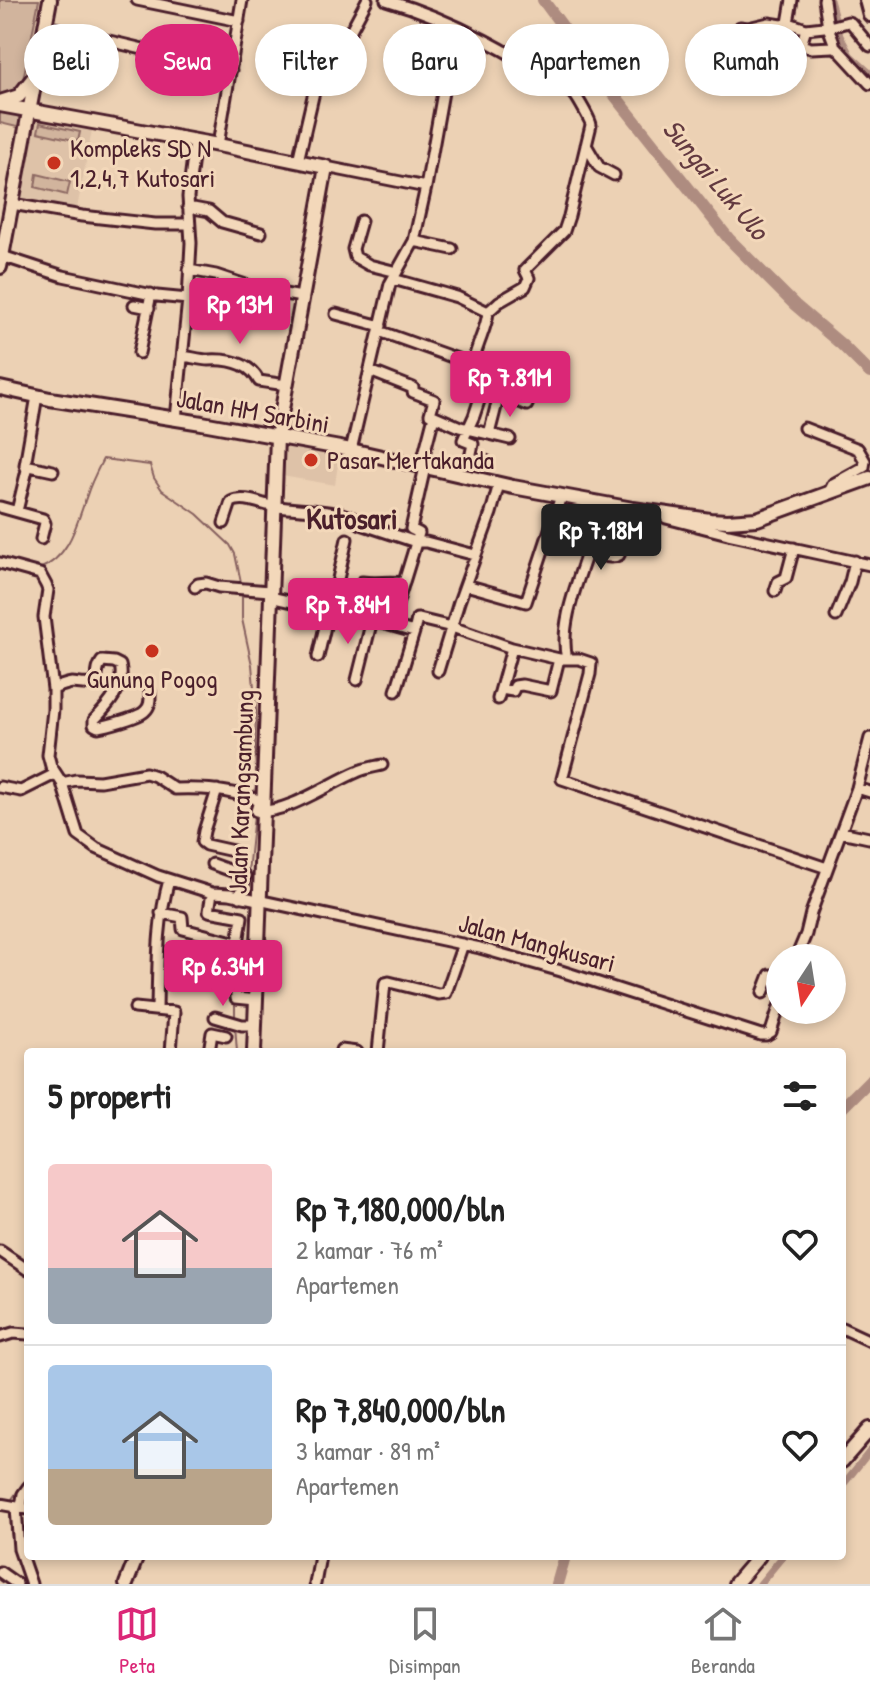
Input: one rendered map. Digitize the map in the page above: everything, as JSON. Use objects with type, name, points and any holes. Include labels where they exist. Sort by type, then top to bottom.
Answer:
[{"type":"main road","points":[[46,24],[50,0]]},
{"type":"main road","points":[[866,0],[870,15]]},
{"type":"main road","points":[[0,104],[19,96],[24,90]]},
{"type":"main road","points":[[1,261],[32,96]]},
{"type":"main road","points":[[0,104],[326,167]]},
{"type":"main road","name":"Jalan Karangsambung","points":[[252,1048],[243,1024],[256,1000],[247,898],[262,812],[277,437],[326,167]]},
{"type":"main road","name":"Jalan HM Sarbini","points":[[0,388],[351,450],[561,496],[710,520],[743,520],[772,514],[870,478]]},
{"type":"main road","points":[[846,1456],[870,1429]]},
{"type":"main road","points":[[126,1584],[135,1560]]},
{"type":"main road","points":[[735,1584],[756,1560]]},
{"type":"street","points":[[137,0],[239,21]]},
{"type":"street","points":[[239,24],[242,0]]},
{"type":"street","points":[[354,24],[367,0]]},
{"type":"street","points":[[386,0],[418,9],[449,24]]},
{"type":"street","points":[[788,23],[792,0]]},
{"type":"street","points":[[824,0],[834,45],[870,84]]},
{"type":"street","points":[[807,29],[851,23],[870,46]]},
{"type":"street","points":[[785,24],[791,24]]},
{"type":"street","points":[[486,41],[508,52],[578,98],[582,110],[591,119],[564,231],[525,270],[529,278],[525,287],[488,312],[468,380],[500,392],[489,434]]},
{"type":"street","points":[[807,46],[832,48],[834,45]]},
{"type":"street","points":[[218,145],[226,96]]},
{"type":"street","points":[[298,161],[313,96]]},
{"type":"street","points":[[351,450],[395,275],[414,241],[442,96]]},
{"type":"street","points":[[176,419],[188,299],[191,243],[188,207],[195,141]]},
{"type":"street","points":[[586,145],[599,167],[614,175]]},
{"type":"street","points":[[326,167],[426,187]]},
{"type":"street","points":[[12,204],[82,216],[155,224],[189,224]]},
{"type":"street","points":[[188,207],[209,211],[222,222],[261,233]]},
{"type":"street","points":[[361,221],[353,249],[355,257],[488,312]]},
{"type":"street","points":[[414,241],[452,249]]},
{"type":"street","points":[[1,261],[151,294],[188,299]]},
{"type":"street","points":[[189,270],[216,275],[261,290],[302,297]]},
{"type":"street","points":[[139,353],[151,294]]},
{"type":"street","points":[[134,305],[149,308]]},
{"type":"street","points":[[336,314],[472,365],[534,381],[527,405],[499,395]]},
{"type":"street","points":[[183,356],[234,362],[253,371],[259,381],[286,385]]},
{"type":"street","points":[[370,371],[403,383],[413,388],[413,392],[434,400],[430,414],[434,416],[468,429],[510,439]]},
{"type":"street","points":[[484,386],[463,440],[473,444],[470,458],[486,461]]},
{"type":"street","points":[[17,511],[27,470],[25,465],[37,396]]},
{"type":"street","points":[[387,606],[396,608],[419,533],[411,529],[434,416]]},
{"type":"street","points":[[804,428],[858,449],[865,461],[864,467],[833,484],[828,494]]},
{"type":"street","points":[[25,465],[53,471]]},
{"type":"street","points":[[438,671],[499,484]]},
{"type":"street","points":[[466,585],[526,602],[561,496]]},
{"type":"street","points":[[224,523],[228,506],[236,499],[342,514],[416,542],[475,555]]},
{"type":"street","points":[[0,507],[43,519],[41,539]]},
{"type":"street","points":[[512,648],[500,694],[522,685],[551,691],[563,659],[564,628],[586,556],[594,553],[612,557],[619,555],[633,509]]},
{"type":"street","points":[[657,512],[681,522],[870,565]]},
{"type":"street","points":[[318,657],[347,539]]},
{"type":"street","points":[[775,591],[778,582],[786,578],[794,548]]},
{"type":"street","points":[[836,616],[855,561]]},
{"type":"street","points":[[0,563],[40,574],[48,590],[44,617],[53,689],[53,721],[48,755],[62,783],[104,781],[146,773],[178,790],[185,787],[217,790],[254,798],[259,801],[256,811],[262,812],[277,810],[358,771],[382,765]]},
{"type":"street","points":[[357,598],[362,582],[404,583]]},
{"type":"street","points":[[195,587],[206,583],[270,594],[414,632]]},
{"type":"street","points":[[396,691],[418,618],[512,648],[589,661],[591,664],[562,779],[827,868]]},
{"type":"street","points":[[357,680],[372,620]]},
{"type":"street","points":[[53,689],[71,683],[90,685],[96,680],[96,671],[102,661],[120,665],[122,675],[110,704],[94,720],[94,725],[98,727],[145,711],[150,691]]},
{"type":"street","points":[[802,944],[857,788],[870,738]]},
{"type":"street","points":[[0,787],[21,791],[55,774]]},
{"type":"street","name":"Jalan Mangkusari","points":[[62,783],[78,835],[83,840],[169,880],[212,893],[463,944],[576,975],[761,1035],[771,1032],[774,1024]]},
{"type":"street","points":[[857,788],[870,792]]},
{"type":"street","points":[[217,790],[202,842],[233,851]]},
{"type":"street","points":[[841,832],[869,838]]},
{"type":"street","points":[[212,864],[245,876],[247,898]]},
{"type":"street","points":[[157,1009],[161,913],[169,880]]},
{"type":"street","points":[[212,893],[209,911],[242,917],[233,975],[237,999],[256,1000]]},
{"type":"street","points":[[161,913],[182,917],[183,929],[237,943]]},
{"type":"street","points":[[378,1048],[385,983],[446,993],[463,944]]},
{"type":"street","points":[[763,993],[766,985]]},
{"type":"street","points":[[135,1008],[172,1010],[171,1048]]},
{"type":"street","points":[[215,1017],[243,1024]]},
{"type":"street","points":[[210,1048],[212,1033],[226,1036]]},
{"type":"street","points":[[0,1251],[24,1267]]},
{"type":"street","points":[[846,1330],[870,1341]]},
{"type":"street","points":[[0,1337],[24,1334]]},
{"type":"street","points":[[14,1506],[19,1549],[31,1584]]},
{"type":"street","points":[[315,1584],[319,1560]]},
{"type":"street","points":[[0,1572],[17,1584]]},
{"type":"shaded area","points":[[0,0],[39,0],[34,24],[24,24],[23,80],[19,89],[0,96]]},
{"type":"shaded area","points":[[0,105],[17,109],[21,128],[0,123]]},
{"type":"shaded area","name":"Kompleks SD N 1,2,4,7 Kutosari","points":[[31,113],[93,125],[76,214],[14,202]]},
{"type":"shaded area","points":[[40,123],[80,132],[78,141],[38,132]]},
{"type":"shaded area","points":[[37,174],[70,182],[67,195],[35,187]]},
{"type":"shaded area","name":"Pasar Mertakanda","points":[[277,437],[340,448],[335,485],[276,475]]},
{"type":"waterway","name":"Sungai Luk Ulo","points":[[543,0],[729,239],[870,373]]},
{"type":"waterway","points":[[830,0],[840,36],[850,55],[870,73]]},
{"type":"waterway","points":[[39,569],[58,557],[71,538],[103,459],[150,465],[162,490],[197,514],[230,545],[242,587]]},
{"type":"waterway","points":[[242,593],[242,619],[252,665],[256,710],[255,793]]},
{"type":"waterway","points":[[248,872],[254,815]]},
{"type":"waterway","points":[[235,1001],[235,1019]]},
{"type":"waterway","points":[[235,1025],[237,1048]]},
{"type":"waterway","name":"Sungai Luk Ulo","points":[[846,1104],[870,1080]]},
{"type":"waterway","points":[[846,1481],[870,1451]]},
{"type":"waterway","points":[[11,1501],[24,1484]]},
{"type":"waterway","points":[[10,1508],[14,1545]]},
{"type":"waterway","name":"Sungai Luk Ulo","points":[[557,1584],[564,1560]]},
{"type":"waterway","points":[[760,1584],[780,1560]]},
{"type":"place","name":"Kompleks SD N 1,2,4,7 Kutosari","points":[[54,163]]},
{"type":"place","name":"Pasar Mertakanda","points":[[311,460]]},
{"type":"place","name":"Gunung Pogog","points":[[152,651]]},
{"type":"district","name":"Kutosari","points":[[352,519]]}]
